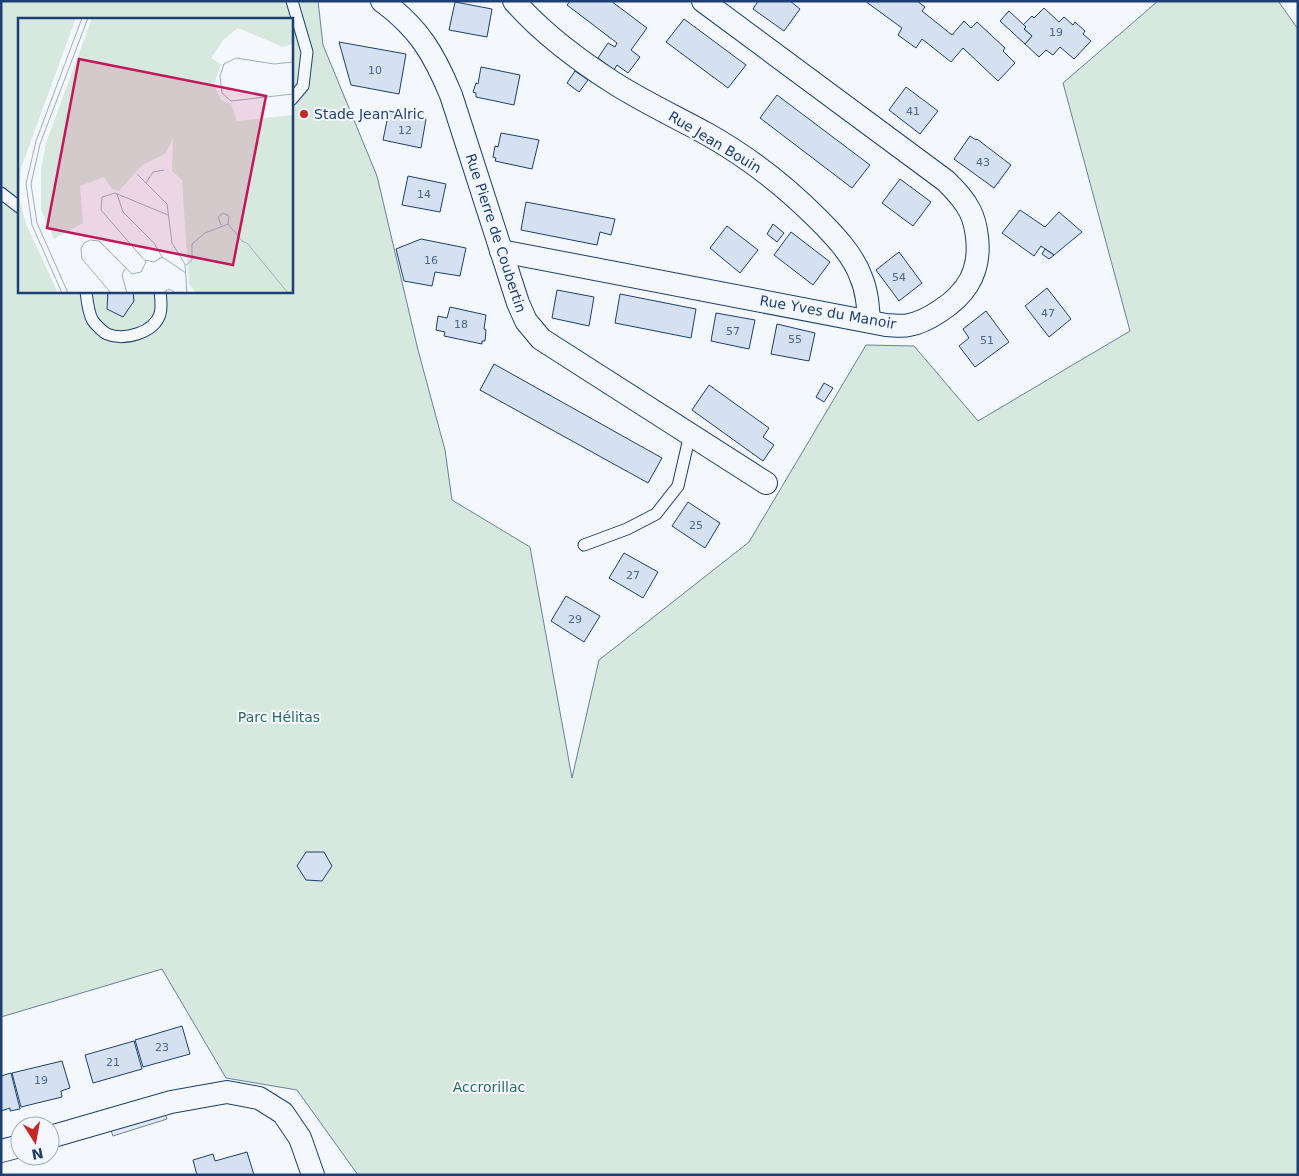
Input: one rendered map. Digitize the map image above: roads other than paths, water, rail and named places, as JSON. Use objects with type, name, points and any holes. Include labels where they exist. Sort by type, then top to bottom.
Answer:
[{"type":"street","name":"Rue Pierre de Coubertin","points":[[382,1],[418,34],[438,63],[451,95],[518,304],[526,321],[541,339],[766,483]]},
{"type":"street","name":"Rue Jean Bouin","points":[[514,1],[560,45],[613,82],[733,151],[773,178],[809,210],[834,235],[861,276],[867,296],[869,322]]},
{"type":"street","name":"Rue Yves du Manoir","points":[[501,251],[886,325],[908,325],[927,319],[954,302],[970,283],[977,264],[976,227],[960,195],[946,181],[703,1]]},
{"type":"street","points":[[60,1134],[171,1102],[228,1092],[258,1098],[283,1113],[300,1138],[313,1175]]},
{"type":"lane","points":[[292,1],[307,52],[303,86],[292,99]]},
{"type":"lane","points":[[1,193],[18,206]]},
{"type":"lane","points":[[86,292],[92,320],[106,334],[119,336],[134,335],[150,328],[160,316],[162,301],[160,292]]},
{"type":"lane","points":[[584,545],[627,530],[656,514],[678,486],[690,434]]},
{"type":"place","name":"Stade Jean Alric","points":[[304,114]]},
{"type":"park label","name":"Parc Hélitas","points":[[279,717]]},
{"type":"park label","name":"Accrorillac","points":[[489,1087]]}]
